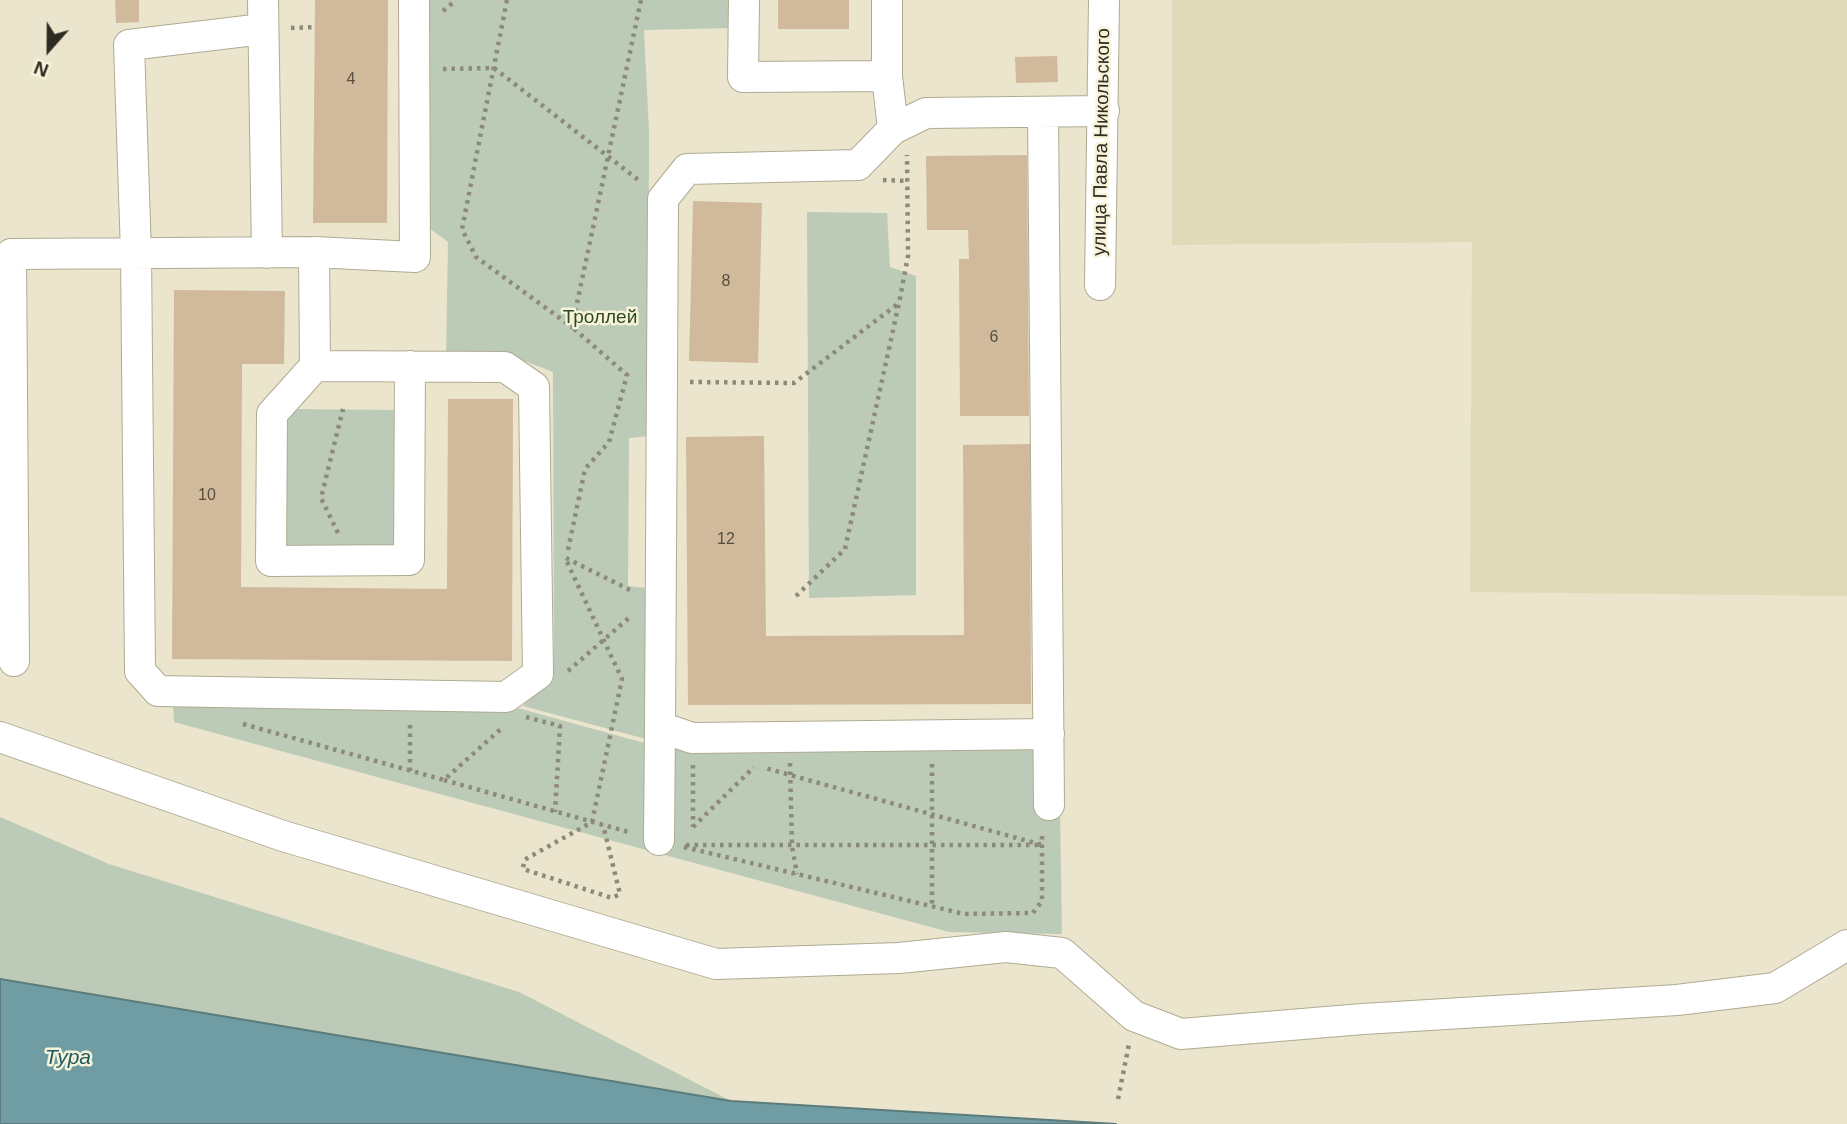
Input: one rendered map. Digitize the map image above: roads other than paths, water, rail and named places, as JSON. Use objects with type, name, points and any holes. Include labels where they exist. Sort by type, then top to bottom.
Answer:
[{"type":"street","points":[[14,661],[7,475],[11,254],[314,252],[415,257],[414,0]]},
{"type":"street","points":[[744,0],[743,77],[887,76]]},
{"type":"street","points":[[887,0],[887,76],[900,137]]},
{"type":"street","name":"улица Павла Никольского","points":[[1100,285],[1104,0]]},
{"type":"street","points":[[267,253],[276,24],[129,45],[136,253],[140,671],[158,691],[506,697],[538,674],[534,387],[505,367],[315,366]]},
{"type":"street","points":[[667,843],[660,727],[663,199],[687,169],[858,165],[900,137],[926,114],[1104,111]]},
{"type":"street","points":[[1044,112],[1049,734],[1045,818]]},
{"type":"street","points":[[314,252],[315,366],[272,414],[271,561],[410,559],[410,366]]},
{"type":"street","points":[[660,727],[692,738],[1049,734]]},
{"type":"street","points":[[0,737],[283,836],[716,964],[899,958],[1006,947],[1062,953],[1134,1016],[1181,1034],[1363,1019],[1677,1000],[1774,988],[1847,945]]},
{"type":"water","name":"Тура","points":[[0,979],[731,1101],[1116,1124],[0,1124]]},
{"type":"park label","name":"Троллей","points":[[600,318]]}]
